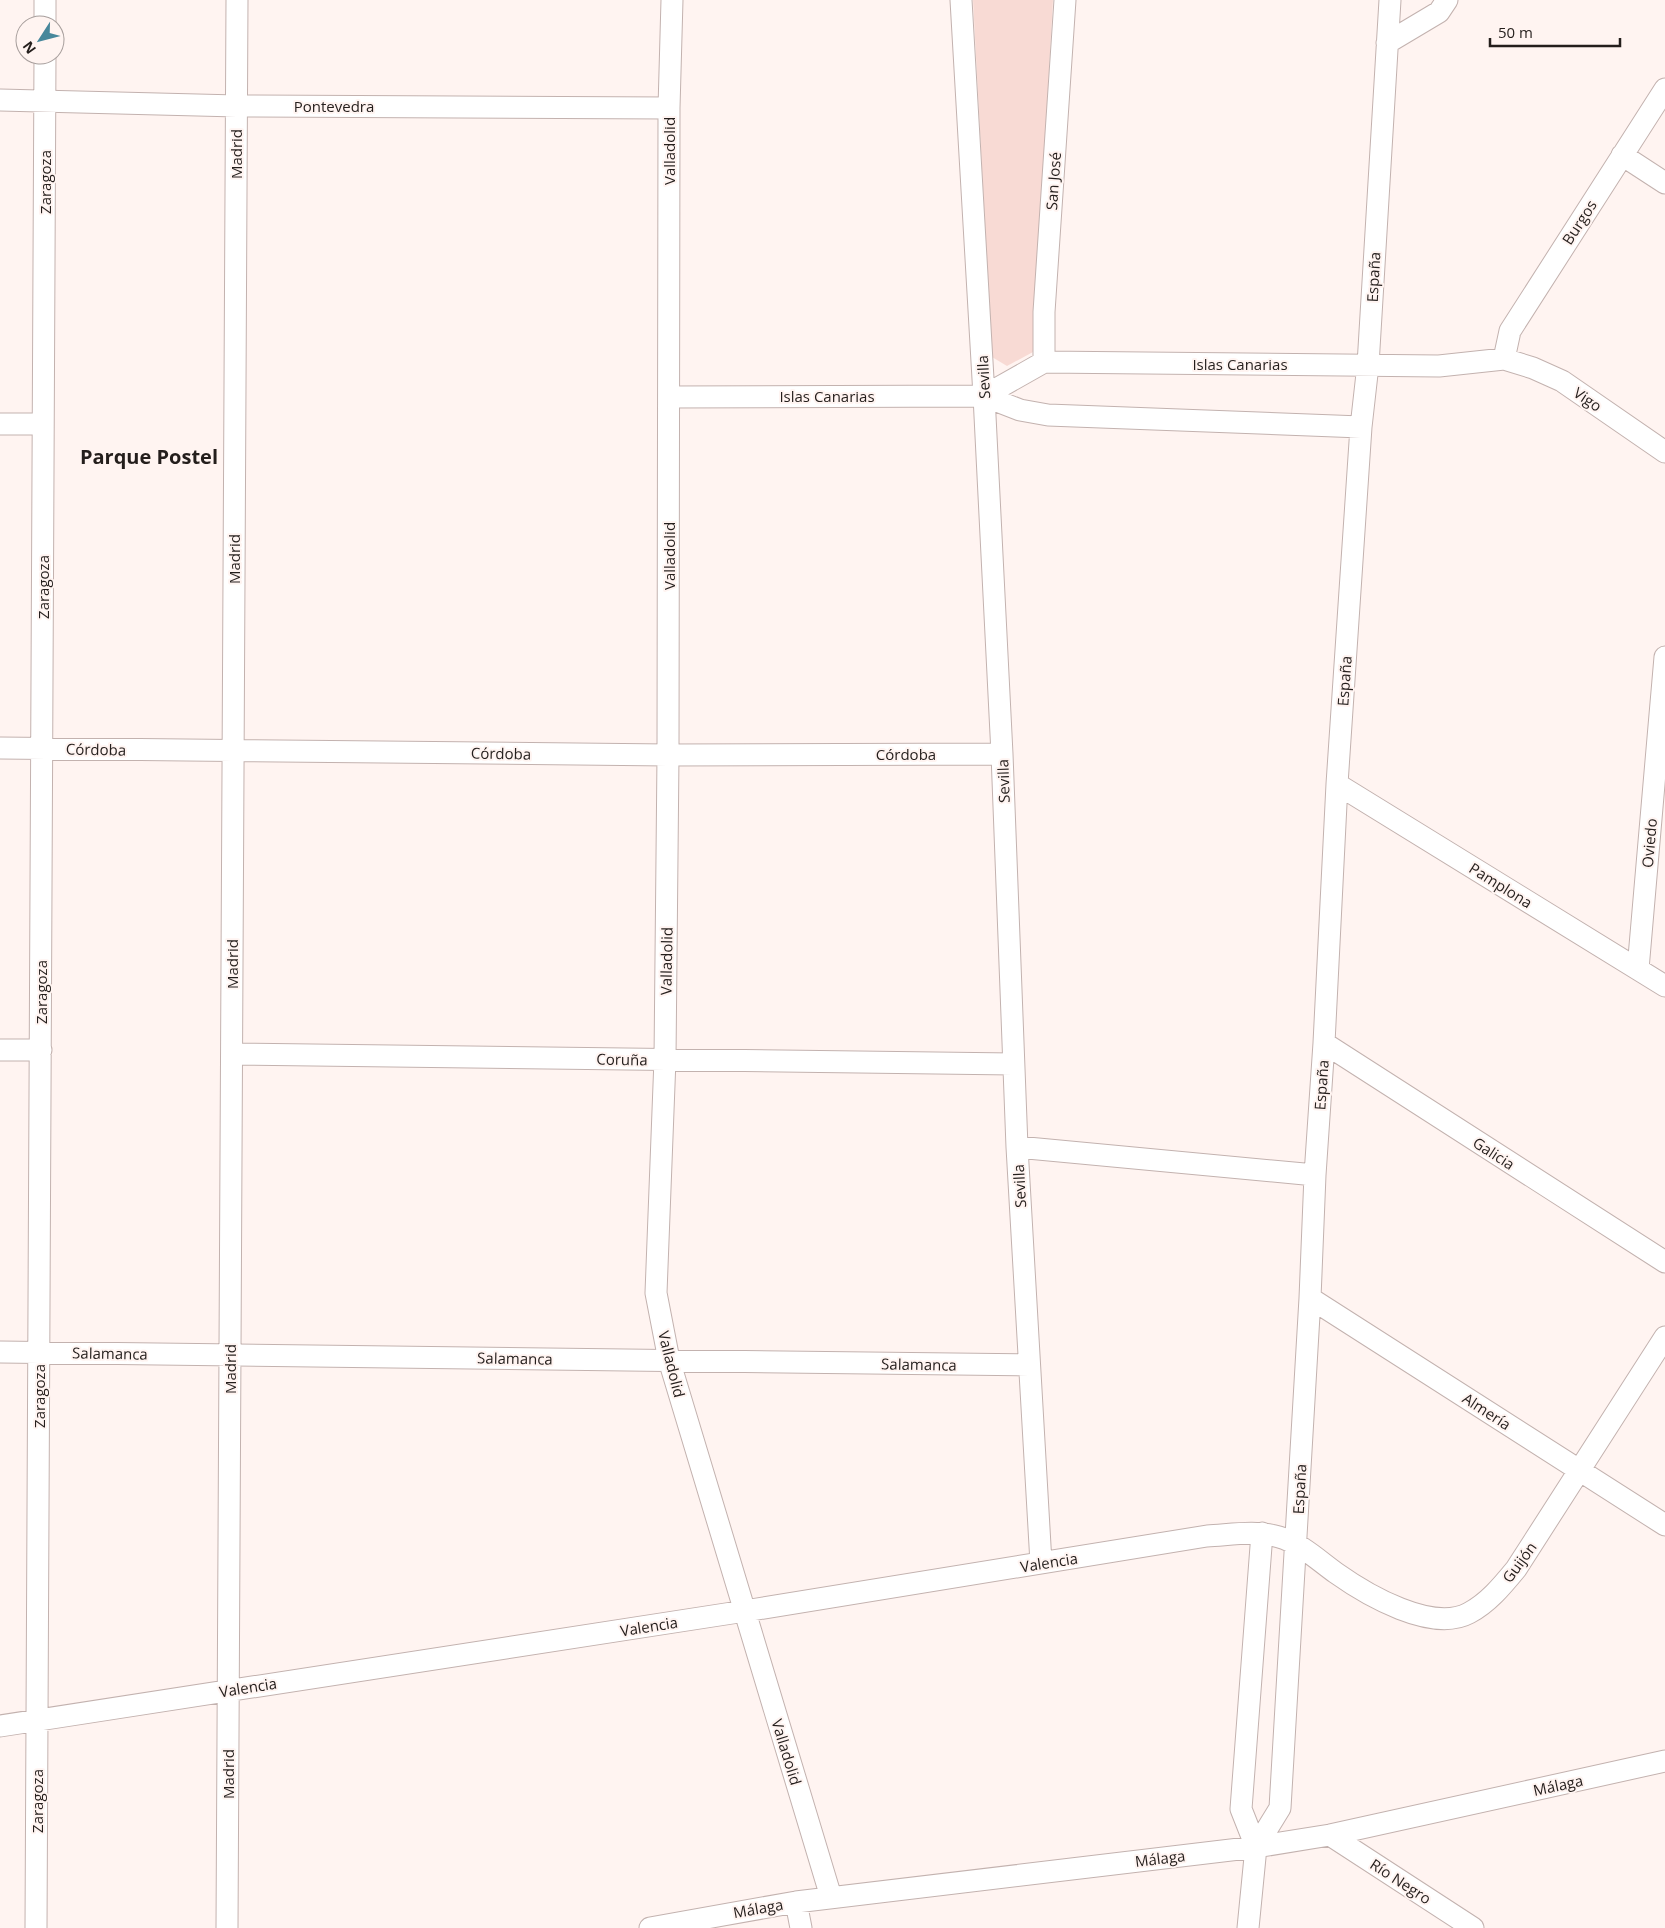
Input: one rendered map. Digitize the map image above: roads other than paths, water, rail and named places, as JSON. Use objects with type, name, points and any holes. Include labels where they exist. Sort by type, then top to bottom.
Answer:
[{"type":"street","points":[[45,15],[46,0]]},
{"type":"street","name":"Madrid","points":[[227,1928],[237,0]]},
{"type":"street","name":"Valladolid","points":[[672,0],[669,108],[668,755],[665,1059],[656,1293],[669,1360],[831,1898]]},
{"type":"street","name":"Sevilla","points":[[960,0],[984,396],[1002,754],[1017,1147],[1041,1563]]},
{"type":"street","name":"San José","points":[[1044,362],[1044,312],[1065,0]]},
{"type":"street","name":"España","points":[[1256,1847],[1280,1808],[1310,1298],[1337,784],[1361,427],[1368,365],[1390,0]]},
{"type":"street","points":[[1387,43],[1439,12],[1447,0]]},
{"type":"street","name":"Zaragoza","points":[[36,1928],[45,65]]},
{"type":"street","name":"Burgos","points":[[1504,359],[1510,331],[1665,90]]},
{"type":"street","name":"Pontevedra","points":[[0,100],[237,106],[669,108]]},
{"type":"street","points":[[1622,155],[1665,183]]},
{"type":"street","name":"Islas Canarias","points":[[984,396],[1044,362],[1440,366],[1504,359]]},
{"type":"street","name":"Vigo","points":[[1504,359],[1533,368],[1562,381],[1665,452]]},
{"type":"street","name":"Islas Canarias","points":[[669,397],[984,396],[1020,410],[1048,415],[1361,427]]},
{"type":"street","points":[[0,424],[44,424]]},
{"type":"street","name":"Oviedo","points":[[1638,969],[1665,656]]},
{"type":"street","name":"Córdoba","points":[[0,748],[668,755],[1002,754]]},
{"type":"street","name":"Pamplona","points":[[1337,784],[1665,986]]},
{"type":"street","name":"Galicia","points":[[1324,1043],[1665,1262]]},
{"type":"street","points":[[0,1050],[40,1050]]},
{"type":"street","name":"Coruña","points":[[232,1054],[1013,1064]]},
{"type":"street","points":[[1017,1147],[1315,1175]]},
{"type":"street","name":"Almería","points":[[1310,1298],[1665,1525]]},
{"type":"street","name":"Guijón","points":[[1296,1544],[1350,1582],[1400,1608],[1440,1620],[1468,1614],[1485,1603],[1511,1575],[1665,1337]]},
{"type":"street","name":"Salamanca","points":[[0,1352],[1029,1365]]},
{"type":"street","points":[[1248,1928],[1256,1847],[1241,1809],[1262,1533]]},
{"type":"street","name":"Valencia","points":[[0,1726],[745,1611],[1207,1536],[1262,1533],[1280,1537],[1296,1544]]},
{"type":"street","name":"Málaga","points":[[650,1928],[796,1902],[1256,1847],[1330,1835],[1665,1761]]},
{"type":"street","name":"Río Negro","points":[[1330,1835],[1472,1928]]},
{"type":"street","points":[[796,1902],[801,1928]]},
{"type":"district","name":"Parque Postel","points":[[149,456]]}]
